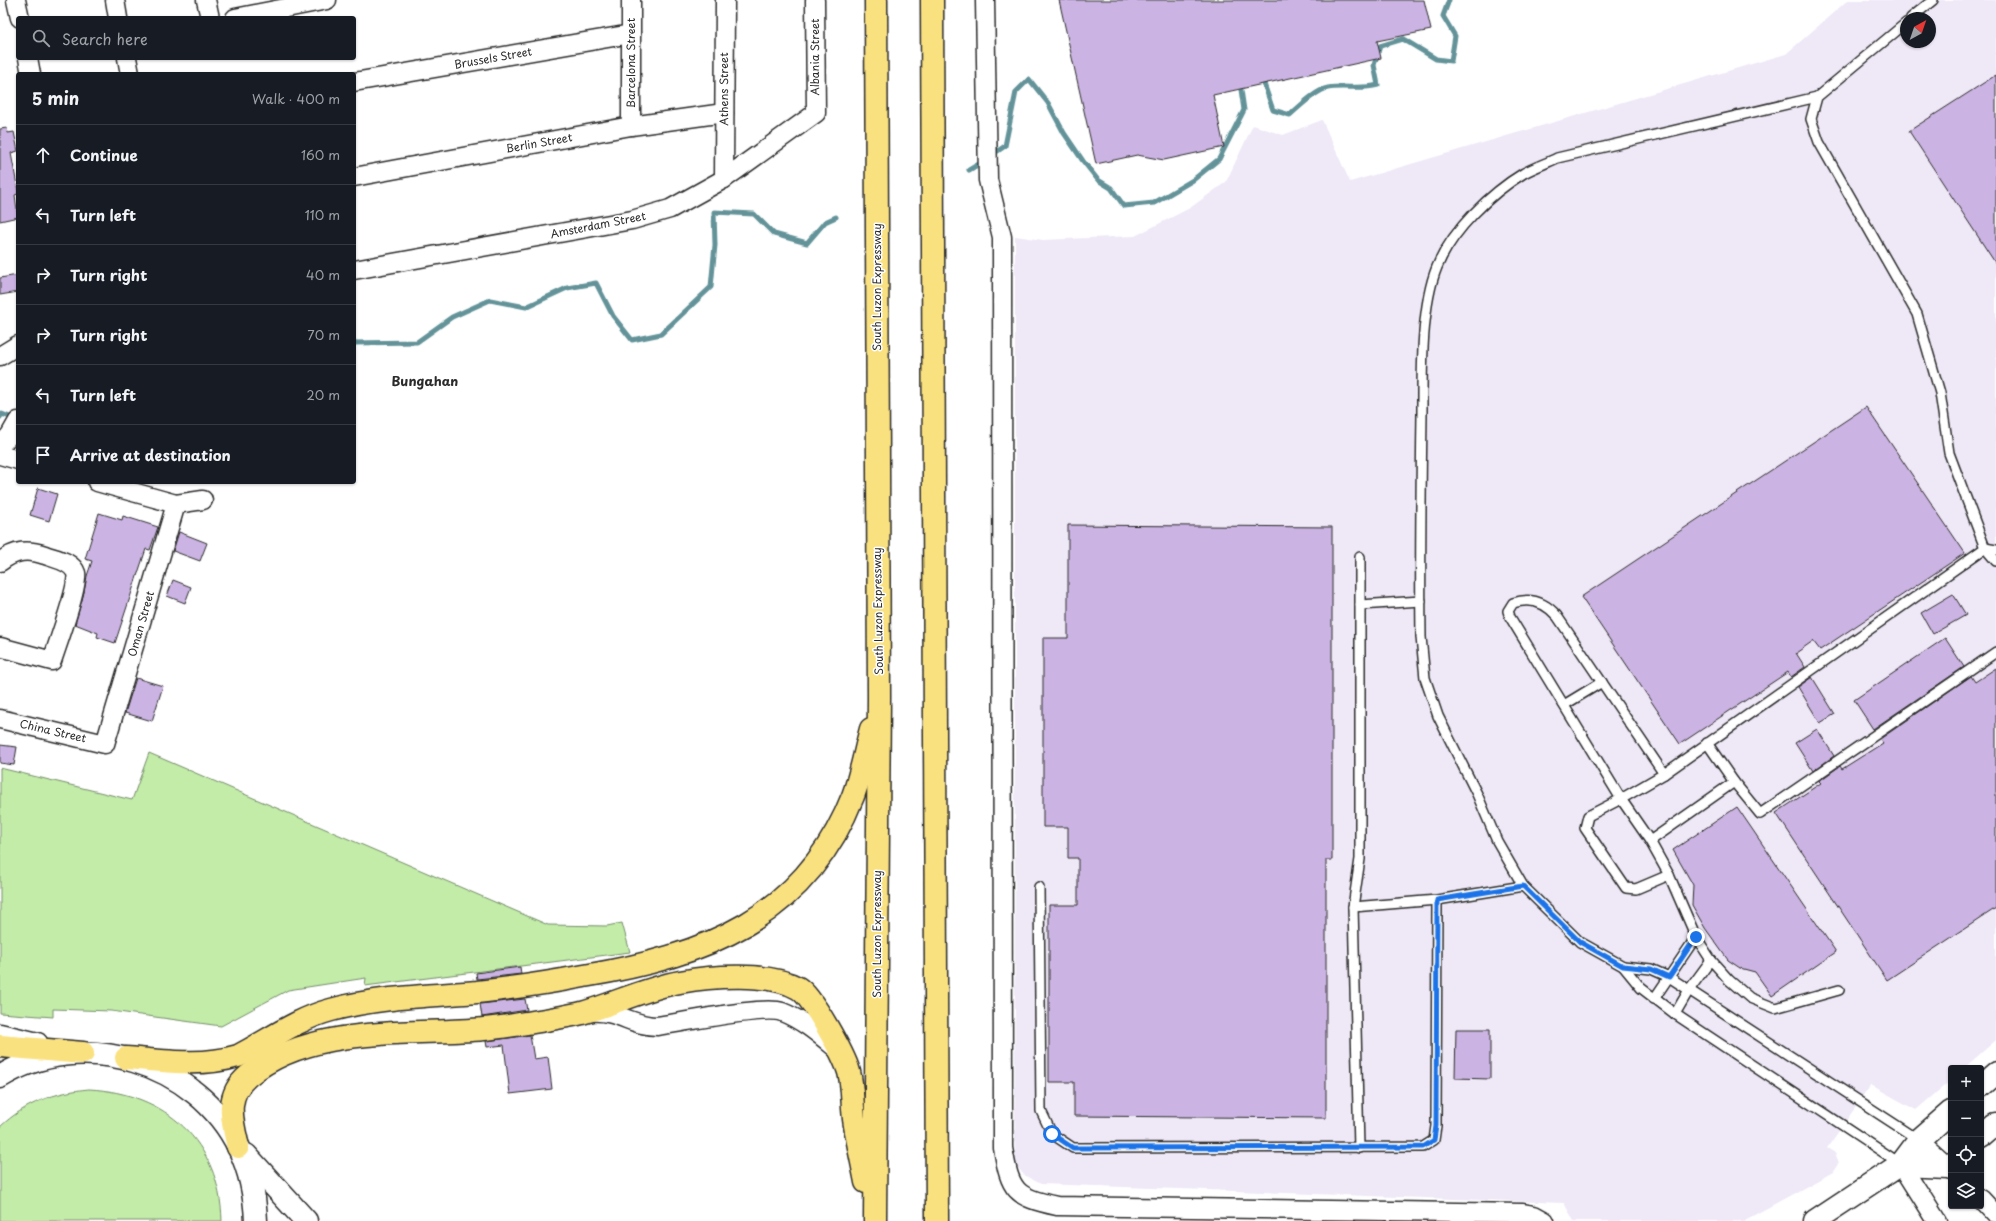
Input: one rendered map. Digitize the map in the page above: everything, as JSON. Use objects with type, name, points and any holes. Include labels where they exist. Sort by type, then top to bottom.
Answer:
[{"type":"highway","name":"South Luzon Expressway","points":[[874,1221],[879,697],[876,0]]},
{"type":"highway","points":[[932,0],[937,1221]]},
{"type":"highway","points":[[126,1058],[191,1063],[227,1059],[238,1056],[302,1020],[332,1009],[372,1002],[523,987],[624,969],[681,954],[728,936],[754,920],[779,901],[804,876],[826,846],[853,796],[879,697]]},
{"type":"highway","points":[[238,1147],[231,1109],[235,1092],[248,1076],[258,1069],[290,1053],[323,1042],[375,1034],[484,1029],[581,1013],[680,982],[738,977],[776,980],[800,989],[819,1012],[849,1072],[855,1120],[874,1221]]},
{"type":"highway","points":[[0,1046],[83,1054]]},
{"type":"main road","points":[[0,1077],[34,1062],[67,1054],[126,1058],[168,1074],[193,1091],[217,1114],[238,1147],[306,1221]]},
{"type":"main road","points":[[1984,1083],[1996,1073]]},
{"type":"main road","points":[[1815,1221],[1901,1164],[1919,1140],[1948,1115]]},
{"type":"main road","points":[[1982,1137],[1996,1125]]},
{"type":"main road","points":[[238,1147],[250,1177],[254,1195],[256,1221]]},
{"type":"main road","points":[[1901,1164],[1948,1166]]},
{"type":"street","points":[[16,0],[20,16]]},
{"type":"street","points":[[115,0],[118,16]]},
{"type":"street","points":[[206,0],[210,16]]},
{"type":"street","points":[[245,16],[327,0]]},
{"type":"street","name":"Barcelona Street","points":[[631,0],[631,126]]},
{"type":"street","name":"Athens Street","points":[[724,179],[725,0]]},
{"type":"street","name":"Albania Street","points":[[815,0],[816,113]]},
{"type":"street","points":[[985,0],[986,142],[988,180],[1002,237],[1003,1148],[1009,1177],[1017,1191],[1032,1201],[1057,1206],[1523,1213],[1534,1215],[1546,1221]]},
{"type":"street","name":"Brussels Street","points":[[356,82],[631,34]]},
{"type":"street","points":[[28,60],[31,72]]},
{"type":"street","points":[[127,60],[130,72]]},
{"type":"street","name":"Berlin Street","points":[[356,177],[631,126],[724,113]]},
{"type":"street","name":"Amsterdam Street","points":[[356,270],[632,220],[670,209],[724,179],[816,113]]},
{"type":"street","points":[[0,356],[16,346]]},
{"type":"street","points":[[0,455],[16,459]]},
{"type":"street","points":[[103,484],[176,504],[203,500]]},
{"type":"street","name":"Oman Street","points":[[105,744],[176,504]]},
{"type":"street","points":[[0,562],[10,555],[32,550],[69,563],[76,573],[75,586],[52,661],[0,647]]},
{"type":"street","name":"China Street","points":[[0,719],[105,744]]},
{"type":"street","points":[[581,1013],[602,1011],[614,1013],[645,1026],[657,1026],[758,1011],[781,1012],[815,1032],[840,1053]]},
{"type":"street","points":[[0,1033],[83,1054]]},
{"type":"street","points":[[1919,1140],[1948,1164]]},
{"type":"street","points":[[1901,1164],[1936,1221]]},
{"type":"street","points":[[1984,1203],[1996,1215]]},
{"type":"street","points":[[1993,1221],[1996,1218]]},
{"type":"lane","points":[[1918,12],[1933,0]]},
{"type":"lane","points":[[1900,27],[1817,97],[1557,158],[1524,173],[1499,191],[1472,215],[1456,235],[1437,266],[1429,291],[1424,342],[1420,601],[1421,637],[1425,678],[1438,716],[1477,794],[1497,841],[1523,886],[1580,942],[1623,966],[1641,988],[1654,999],[1901,1164]]},
{"type":"lane","points":[[1817,97],[1812,119],[1819,142],[1917,314],[1940,393],[1949,453],[1985,548],[1996,560]]},
{"type":"lane","points":[[1669,875],[1636,889],[1626,888],[1584,828],[1588,816],[1664,774],[1985,548],[1996,550]]},
{"type":"lane","points":[[1359,1148],[1353,907],[1360,859],[1360,557]]},
{"type":"lane","points":[[1360,605],[1420,601]]},
{"type":"lane","points":[[1664,774],[1557,616],[1548,606],[1536,602],[1513,603],[1508,611],[1510,617],[1621,799],[1650,841],[1669,875],[1696,937],[1711,960],[1728,980],[1750,998],[1775,1008],[1839,990]]},
{"type":"lane","points":[[1706,743],[1734,782],[1760,814],[1996,652]]},
{"type":"lane","points":[[1564,705],[1602,682]]},
{"type":"lane","points":[[1650,841],[1734,782]]},
{"type":"lane","points":[[1353,907],[1437,900],[1523,886]]},
{"type":"lane","points":[[1039,887],[1041,1111],[1052,1134],[1073,1148],[1423,1147],[1434,1140],[1436,1126],[1437,900]]},
{"type":"lane","points":[[1654,999],[1696,937]]},
{"type":"lane","points":[[1675,1014],[1689,990],[1711,960]]},
{"type":"lane","points":[[1623,966],[1651,969],[1669,977],[1919,1140]]},
{"type":"shaded area","points":[[1848,0],[1996,0],[1996,1040],[1967,1065],[1948,1065],[1948,1083],[1916,1110],[1871,1085],[1827,1148],[1835,1153],[1839,1163],[1833,1172],[1743,1221],[1574,1221],[1564,1203],[1041,1184],[1024,1175],[1015,1164],[1015,236],[1043,240],[1135,236],[1190,208],[1226,182],[1253,125],[1283,135],[1322,120],[1350,182],[1786,54]]},
{"type":"green space","points":[[149,753],[548,925],[607,926],[622,923],[630,952],[365,986],[366,978],[288,990],[221,1026],[111,1011],[53,1009],[53,1017],[0,1013],[0,768],[132,800]]},
{"type":"green space","points":[[89,1089],[117,1093],[142,1100],[164,1112],[184,1127],[199,1146],[211,1168],[219,1193],[222,1221],[0,1221],[0,1127],[20,1111],[41,1100],[64,1093]]},
{"type":"building","points":[[1059,0],[1424,0],[1431,30],[1377,41],[1381,58],[1213,95],[1224,147],[1164,160],[1137,155],[1096,164]]},
{"type":"building","points":[[1996,75],[1996,264],[1909,131]]},
{"type":"building","points":[[7,128],[8,133],[14,132],[16,142],[16,152],[11,153],[16,180],[16,217],[0,221],[0,129]]},
{"type":"building","points":[[16,275],[16,292],[0,295],[0,278]]},
{"type":"building","points":[[1866,407],[1965,553],[1820,650],[1813,641],[1796,653],[1805,667],[1791,677],[1788,672],[1680,744],[1581,597]]},
{"type":"building","points":[[38,488],[57,494],[49,521],[30,515]]},
{"type":"building","points":[[99,513],[122,520],[123,516],[158,527],[150,550],[146,549],[115,643],[97,637],[98,633],[75,624],[92,561],[85,559]]},
{"type":"building","points":[[1068,525],[1332,527],[1332,860],[1326,860],[1326,1118],[1074,1116],[1074,1082],[1049,1082],[1049,905],[1078,905],[1078,858],[1068,858],[1068,827],[1043,827],[1043,638],[1068,638]]},
{"type":"building","points":[[179,532],[207,543],[200,561],[173,551]]},
{"type":"building","points":[[173,580],[191,587],[185,603],[167,596]]},
{"type":"building","points":[[1953,594],[1966,615],[1933,634],[1921,613]]},
{"type":"building","points":[[1945,638],[1964,667],[1873,729],[1854,700]]},
{"type":"building","points":[[1996,668],[1996,908],[1887,980],[1776,813],[1821,783],[1819,781],[1840,766],[1842,769],[1883,743],[1880,739],[1971,676],[1975,682]]},
{"type":"building","points":[[1812,677],[1835,714],[1820,723],[1798,687]]},
{"type":"building","points":[[136,678],[163,686],[152,721],[125,713]]},
{"type":"building","points":[[1817,729],[1834,756],[1813,771],[1795,743]]},
{"type":"building","points":[[0,745],[17,747],[14,765],[0,763]]},
{"type":"building","points":[[1737,807],[1836,952],[1772,996],[1755,972],[1740,968],[1728,960],[1705,928],[1692,905],[1693,885],[1673,850]]},
{"type":"building","points":[[520,967],[521,974],[477,979],[476,973]]},
{"type":"building","points":[[525,999],[527,1010],[482,1017],[480,1004]]},
{"type":"building","points":[[1456,1029],[1490,1029],[1490,1079],[1455,1078]]},
{"type":"building","points":[[530,1035],[534,1059],[548,1057],[552,1089],[510,1094],[504,1045],[487,1047],[486,1041]]},
{"type":"waterway","points":[[1262,78],[1273,110],[1290,115],[1308,99],[1323,89],[1378,85],[1374,65],[1380,46],[1403,39],[1436,59],[1451,61],[1455,36],[1443,16],[1449,0]]},
{"type":"waterway","points":[[992,155],[1005,146],[1016,92],[1029,79],[1048,103],[1064,133],[1083,161],[1098,180],[1111,188],[1124,206],[1154,203],[1193,180],[1219,159],[1244,110],[1240,83]]},
{"type":"waterway","points":[[969,170],[984,161]]},
{"type":"waterway","points":[[356,343],[417,342],[452,317],[490,300],[526,307],[567,288],[596,283],[613,316],[632,340],[661,334],[711,287],[715,245],[714,212],[754,214],[774,234],[807,243],[825,222],[836,217]]},
{"type":"waterway","points":[[0,417],[2,414],[15,419]]},
{"type":"district","name":"Bungahan","points":[[425,381]]},
{"type":"route","points":[[1052,1134],[1073,1148],[1423,1147],[1434,1140],[1436,1126],[1437,900],[1523,886],[1580,942],[1623,966],[1651,969],[1669,977],[1696,937]]}]
